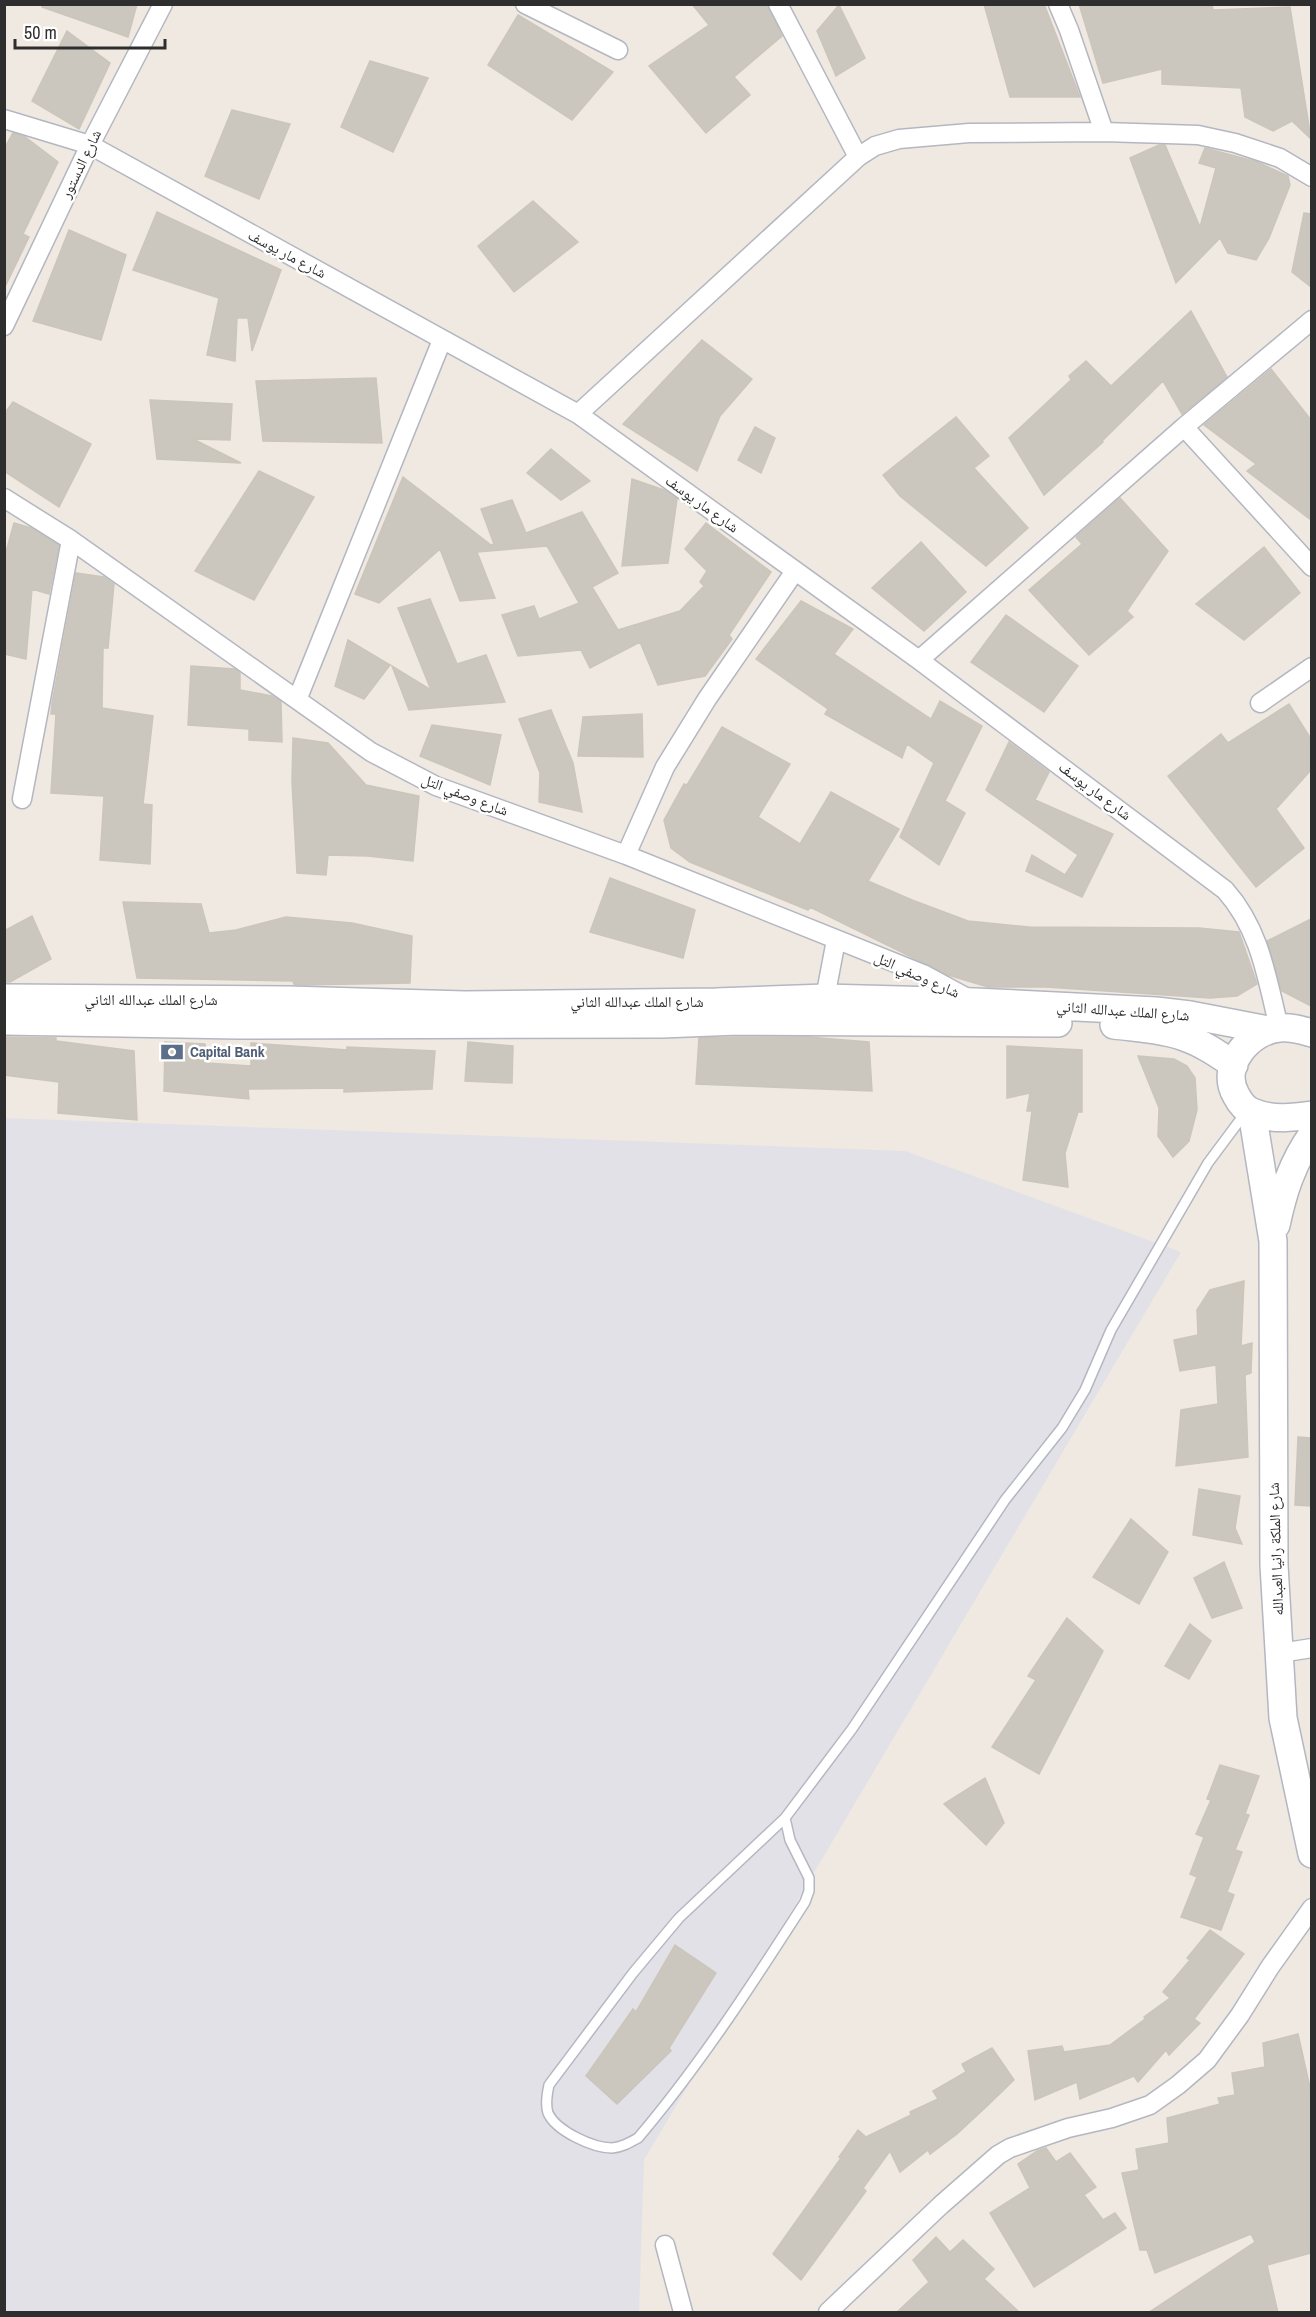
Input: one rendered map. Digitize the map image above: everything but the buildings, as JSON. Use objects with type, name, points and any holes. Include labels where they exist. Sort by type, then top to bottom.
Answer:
[{"type":"main road","name":"شارع الملك عبدالله الثاني","points":[[4,998],[311,1000],[465,1005],[716,1002],[825,998],[975,1002],[1156,1011],[1273,1029],[1294,1028],[1311,1033]]},
{"type":"main road","name":"شارع الملك عبدالله الثاني","points":[[4,1021],[238,1025],[662,1024],[738,1021],[1103,1024],[1153,1030],[1184,1037],[1211,1049],[1234,1065]]},
{"type":"main road","points":[[1273,1029],[1253,1038],[1247,1044],[1234,1065],[1231,1077],[1233,1090],[1250,1111],[1275,1118],[1311,1115]]},
{"type":"main road","name":"شارع الملكة رانيا العبدالله","points":[[1250,1111],[1272,1241],[1274,1565],[1281,1653],[1283,1718],[1311,1854]]},
{"type":"main road","name":"شارع الملكة رانيا العبدالله","points":[[1272,1241],[1284,1189],[1311,1135]]},
{"type":"street","name":"شارع الدستور","points":[[4,326],[90,145],[162,4]]},
{"type":"street","points":[[525,4],[618,50]]},
{"type":"street","points":[[778,4],[858,157]]},
{"type":"street","points":[[1058,4],[1104,132]]},
{"type":"street","name":"شارع مار يوسف","points":[[4,119],[90,145],[578,414],[919,660],[1225,890],[1247,920],[1260,947],[1273,1029]]},
{"type":"street","points":[[578,414],[858,157],[875,146],[899,139],[998,132],[1198,135],[1235,143],[1280,158],[1311,177]]},
{"type":"street","points":[[919,660],[1184,427],[1311,320]]},
{"type":"street","points":[[297,700],[442,340]]},
{"type":"street","points":[[1184,427],[1311,567]]},
{"type":"street","name":"شارع وصفي التل","points":[[4,498],[71,540],[371,752],[436,786],[627,855],[922,974],[975,1002]]},
{"type":"street","points":[[22,799],[71,540]]},
{"type":"street","points":[[627,855],[665,767],[707,699],[795,571]]},
{"type":"street","points":[[1260,703],[1311,667]]},
{"type":"street","points":[[825,998],[836,940]]},
{"type":"street","points":[[1281,1653],[1311,1648]]},
{"type":"street","points":[[828,2313],[948,2198],[998,2155],[1010,2148],[1068,2128],[1112,2118],[1150,2105],[1178,2085],[1207,2060],[1240,2015],[1311,1908]]},
{"type":"street","points":[[665,2245],[683,2313]]},
{"type":"lane","points":[[785,1818],[790,1840],[809,1878],[809,1891],[805,1902],[727,2019],[663,2108],[638,2138],[624,2146],[610,2148],[590,2144],[568,2133],[553,2120],[548,2112],[546,2099],[549,2085],[633,1973],[679,1918],[785,1818],[852,1729],[1005,1500],[1062,1428],[1085,1390],[1110,1330],[1208,1163],[1250,1111]]},
{"type":"shaded area","points":[[5,1118],[905,1151],[1181,1252],[644,2160],[639,2312],[5,2312]]},
{"type":"place","name":"Capital Bank","points":[[172,1052]]}]
